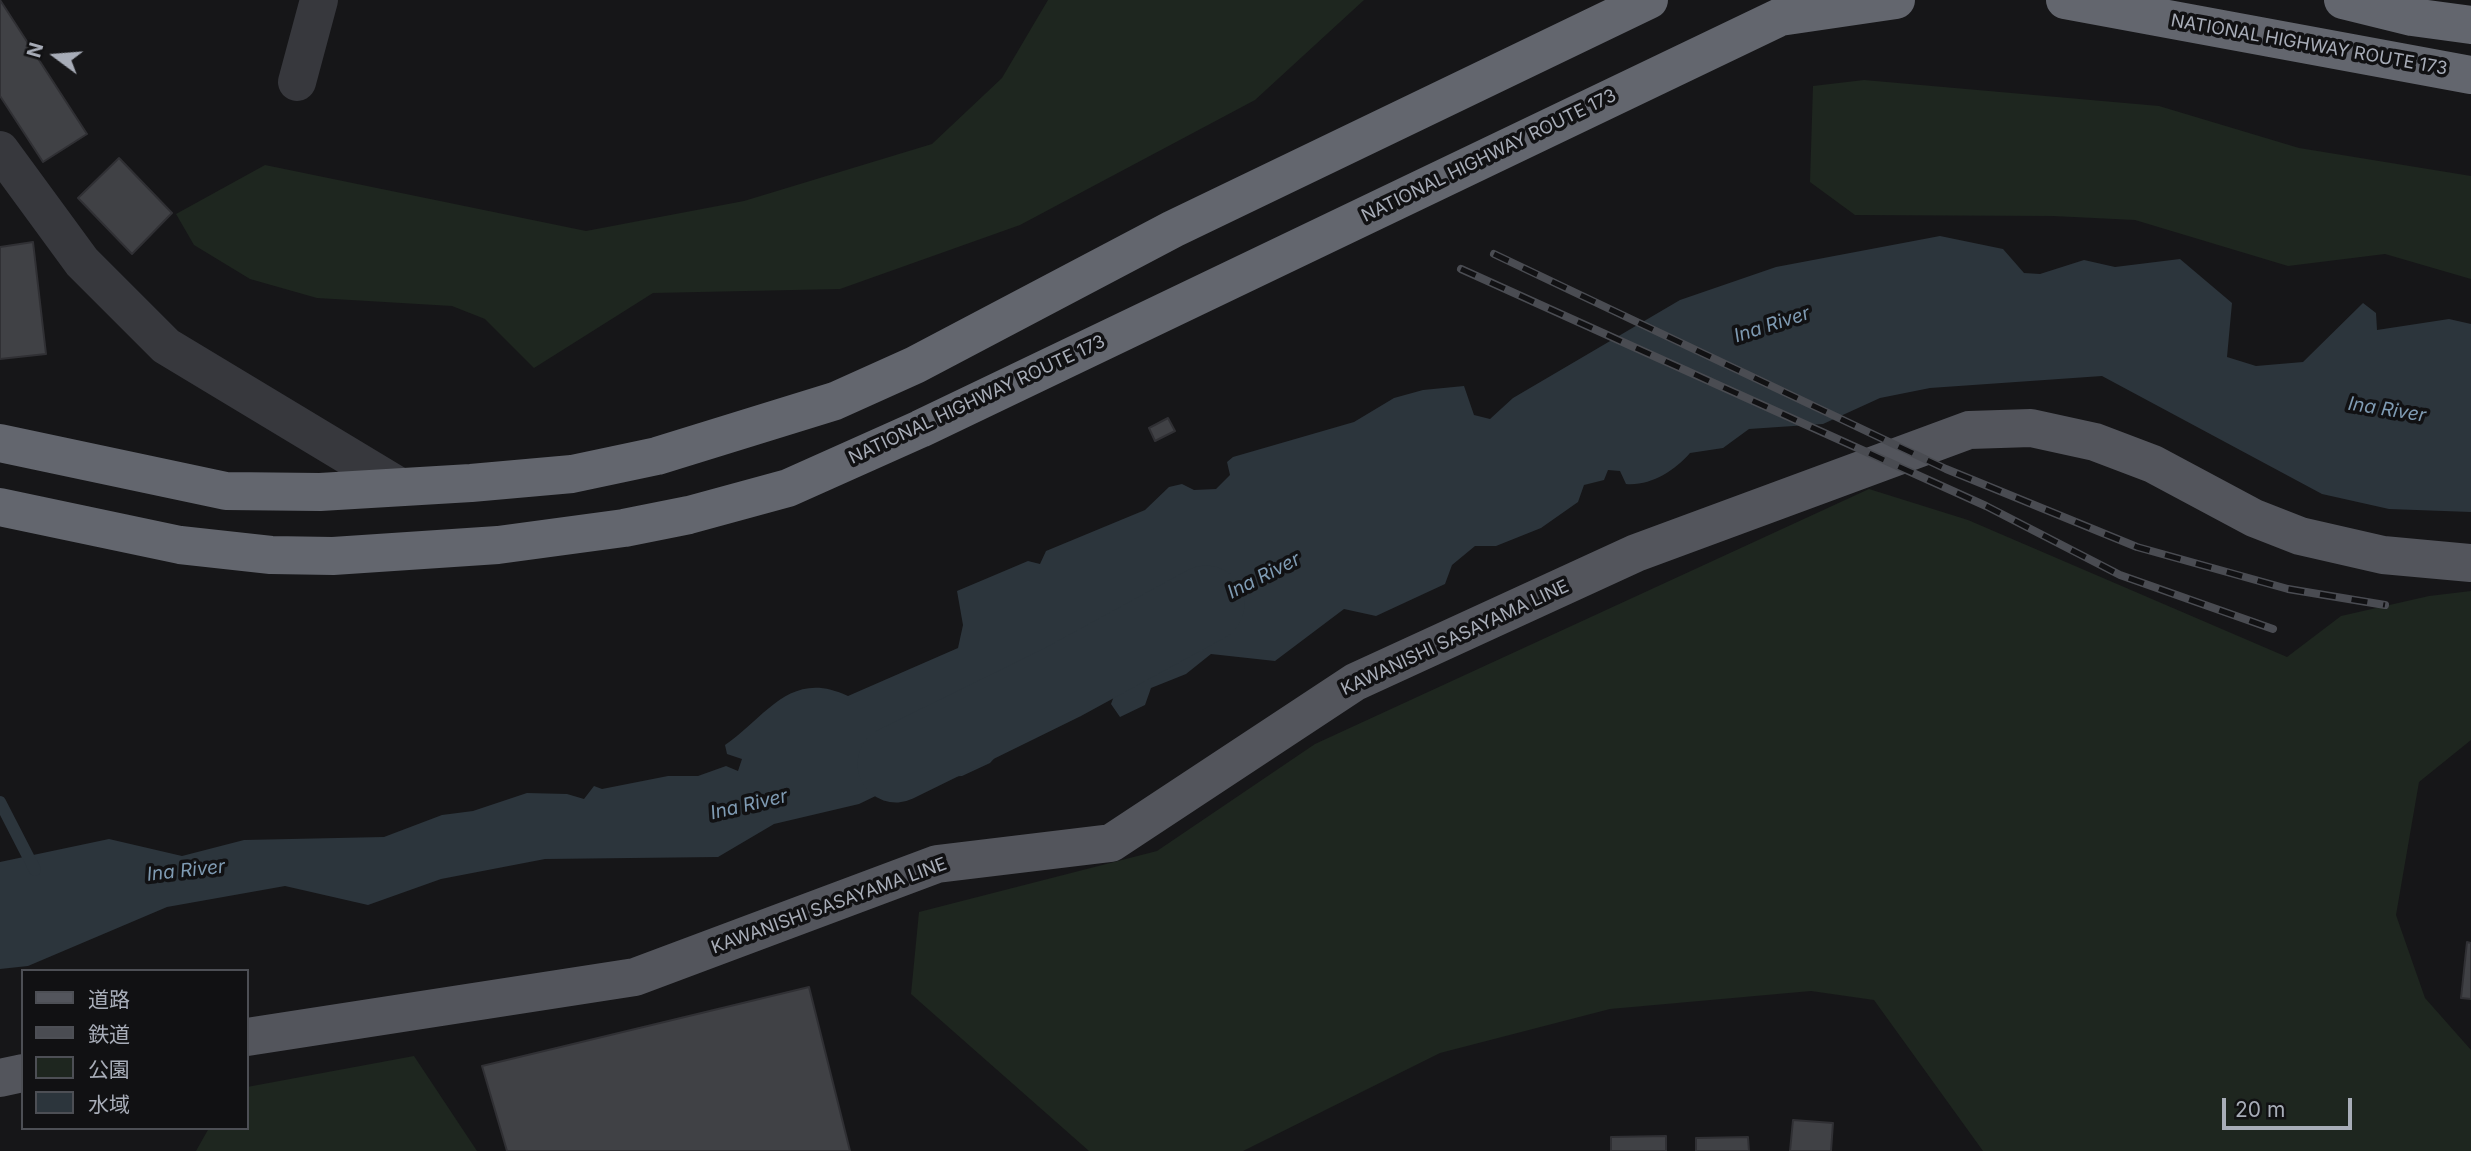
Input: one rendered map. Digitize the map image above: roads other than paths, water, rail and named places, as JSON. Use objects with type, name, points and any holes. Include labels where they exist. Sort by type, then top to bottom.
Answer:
[{"type":"highway","points":[[0,443],[226,491],[320,492],[572,474],[670,453],[835,401],[915,365],[1173,229],[1649,0]]},
{"type":"highway","name":"NATIONAL HIGHWAY ROUTE 173","points":[[0,508],[180,545],[271,555],[333,556],[498,545],[624,528],[689,515],[788,488],[920,429],[1780,17],[1896,0]]},
{"type":"highway","name":"NATIONAL HIGHWAY ROUTE 173","points":[[2065,0],[2471,75]]},
{"type":"highway","points":[[2343,0],[2412,17],[2471,25]]},
{"type":"main road","name":"KAWANISHI SASAYAMA LINE","points":[[248,1037],[635,977],[937,864],[1111,843],[1355,682],[1636,553],[1969,430],[2031,428],[2095,442],[2153,464],[2254,518],[2300,536],[2383,555],[2471,563]]},
{"type":"main road","points":[[0,1078],[21,1073]]},
{"type":"street","points":[[297,82],[319,0]]},
{"type":"street","points":[[0,150],[82,262],[166,346],[400,487]]},
{"type":"water","points":[[1940,236],[2003,249],[2024,273],[2040,274],[2084,260],[2115,267],[2180,259],[2232,303],[2227,357],[2256,366],[2303,362],[2363,303],[2376,313],[2377,330],[2449,319],[2471,324],[2471,512],[2389,509],[2322,494],[2102,376],[1930,388],[1880,398],[1823,424],[1749,429],[1723,448],[1690,453],[1677,466],[1644,483],[1626,484],[1620,471],[1608,470],[1604,480],[1584,485],[1578,502],[1541,528],[1496,546],[1475,546],[1452,565],[1445,584],[1376,616],[1344,609],[1275,661],[1211,654],[1186,674],[1151,688],[1145,705],[1120,717],[1111,704],[1125,666],[1119,656],[1106,653],[1105,664],[1096,667],[1089,652],[1064,653],[1049,664],[1042,698],[1027,707],[996,698],[989,704],[995,744],[1002,750],[990,763],[962,776],[911,779],[859,804],[774,824],[718,857],[545,859],[441,879],[368,905],[285,886],[167,907],[28,966],[0,969],[0,862],[109,839],[182,856],[244,840],[384,837],[442,815],[473,811],[527,793],[567,794],[584,799],[594,786],[602,789],[668,776],[698,776],[726,766],[738,771],[742,759],[727,754],[725,745],[780,700],[794,692],[810,688],[828,689],[848,696],[958,648],[963,625],[957,591],[1028,561],[1040,564],[1046,551],[1145,510],[1169,487],[1182,484],[1194,490],[1216,489],[1230,475],[1227,462],[1233,457],[1354,422],[1394,398],[1423,390],[1464,386],[1474,415],[1490,419],[1513,398],[1680,300],[1776,267]]},
{"type":"waterway","name":"Ina River","points":[[896,764],[1063,682],[1206,604]]},
{"type":"waterway","points":[[0,802],[35,870]]},
{"type":"railway","points":[[1494,254],[1946,469],[2137,547],[2288,589],[2385,605]]},
{"type":"railway","points":[[1461,269],[1986,506],[2120,575],[2273,629]]}]
